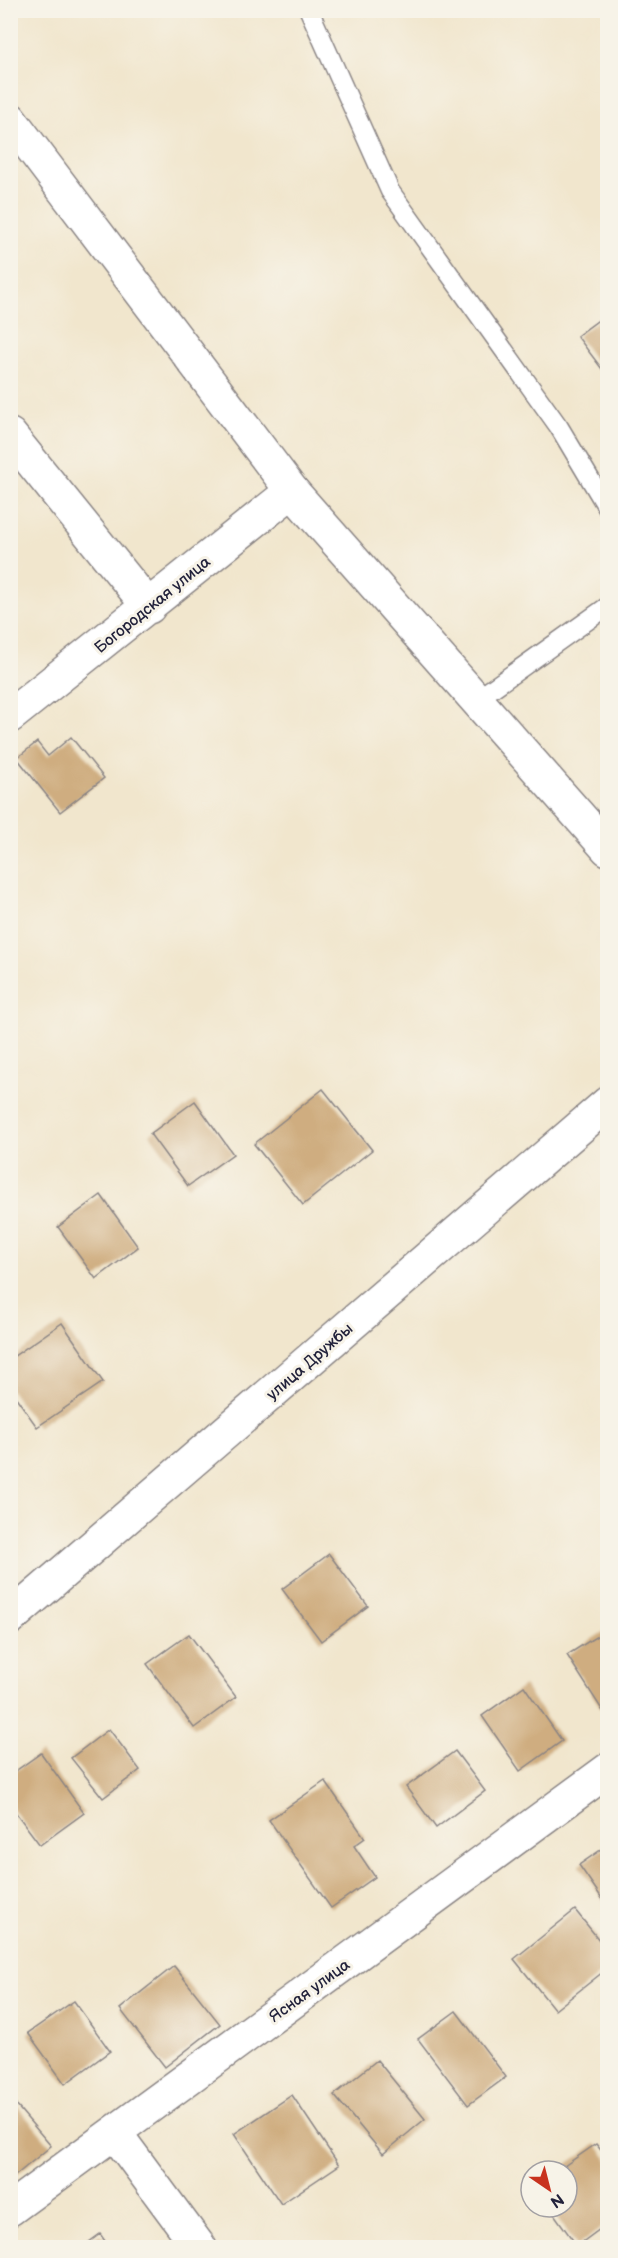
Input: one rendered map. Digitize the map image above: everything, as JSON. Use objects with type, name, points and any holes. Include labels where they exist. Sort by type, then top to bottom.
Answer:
[{"type":"street","points":[[10,119],[292,491],[608,849]]},
{"type":"street","points":[[10,435],[149,607]]},
{"type":"street","name":"Богородская улица","points":[[10,716],[292,491]]},
{"type":"street","name":"улица Дружбы","points":[[10,1618],[603,1117]]},
{"type":"street","name":"Ясная улица","points":[[10,2209],[608,1770]]},
{"type":"street","points":[[115,2133],[200,2247]]},
{"type":"lane","points":[[309,10],[390,191],[559,427],[608,509]]},
{"type":"lane","points":[[476,700],[608,606]]},
{"type":"building","points":[[608,313],[608,377],[577,336]]},
{"type":"building","points":[[71,737],[104,778],[60,812],[17,758],[37,742],[48,756]]},
{"type":"building","points":[[323,1089],[372,1150],[303,1205],[254,1144]]},
{"type":"building","points":[[195,1101],[233,1154],[188,1186],[150,1134]]},
{"type":"building","points":[[101,1195],[138,1247],[96,1279],[58,1227]]},
{"type":"building","points":[[62,1323],[103,1382],[37,1427],[10,1389],[10,1359]]},
{"type":"building","points":[[329,1554],[368,1606],[321,1641],[282,1589]]},
{"type":"building","points":[[608,1629],[608,1719],[567,1655]]},
{"type":"building","points":[[189,1634],[236,1697],[194,1728],[147,1664]]},
{"type":"building","points":[[524,1686],[562,1741],[520,1771],[482,1716]]},
{"type":"building","points":[[109,1729],[140,1770],[103,1798],[71,1758]]},
{"type":"building","points":[[455,1751],[485,1791],[436,1828],[406,1787]]},
{"type":"building","points":[[41,1753],[84,1813],[40,1845],[10,1805],[10,1775]]},
{"type":"building","points":[[325,1781],[365,1838],[354,1846],[375,1877],[331,1908],[269,1820]]},
{"type":"building","points":[[608,1845],[608,1907],[579,1865]]},
{"type":"building","points":[[575,1910],[608,1951],[608,1968],[555,2010],[514,1959]]},
{"type":"building","points":[[174,1966],[220,2024],[165,2067],[120,2009]]},
{"type":"building","points":[[74,2001],[110,2051],[65,2084],[28,2033]]},
{"type":"building","points":[[456,2011],[506,2077],[468,2105],[418,2039]]},
{"type":"building","points":[[377,2060],[425,2119],[383,2154],[334,2095]]},
{"type":"building","points":[[292,2095],[339,2165],[281,2204],[234,2134]]},
{"type":"building","points":[[10,2098],[51,2146],[10,2180]]},
{"type":"building","points":[[596,2144],[608,2159],[608,2223],[577,2246],[558,2219],[579,2219],[579,2159],[574,2159]]},
{"type":"building","points":[[100,2234],[110,2248],[81,2248]]}]
